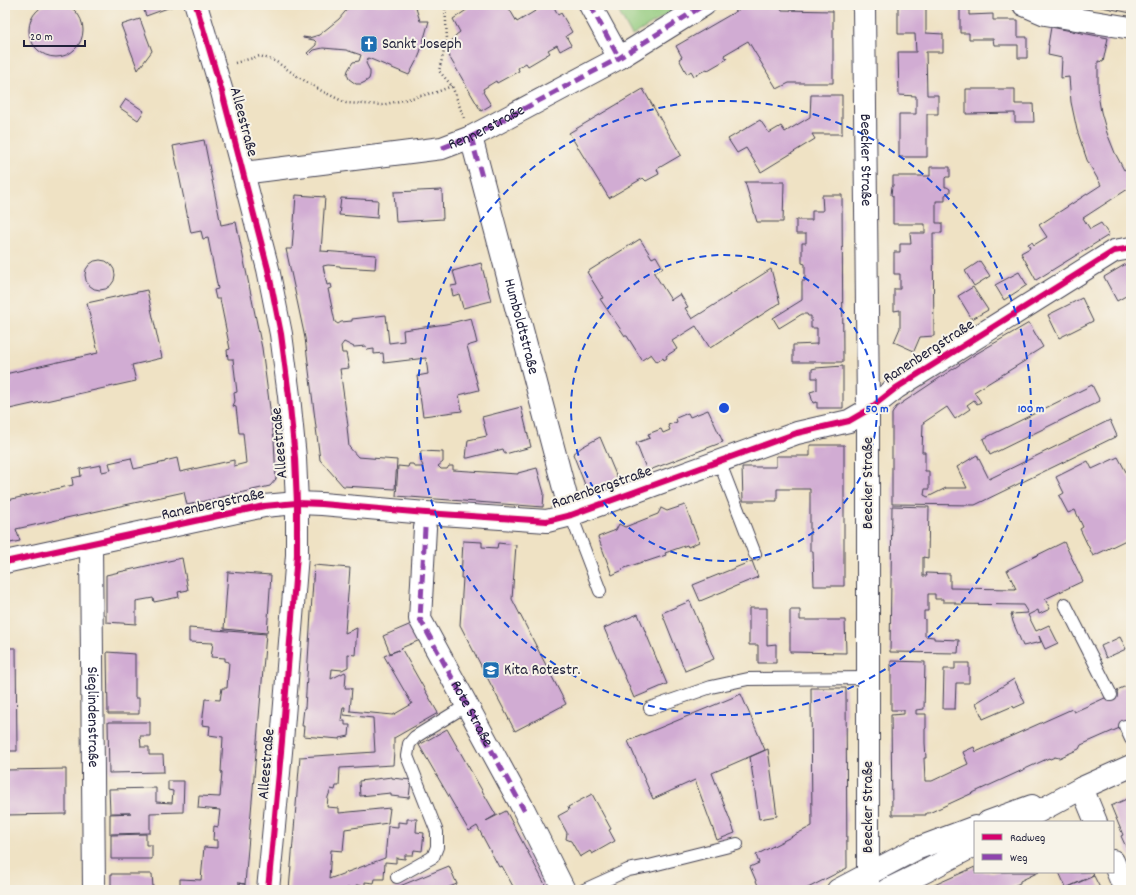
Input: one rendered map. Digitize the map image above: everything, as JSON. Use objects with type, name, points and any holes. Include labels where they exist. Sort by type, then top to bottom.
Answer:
[{"type":"street","name":"Alleestraße","points":[[196,5],[215,69],[268,269],[281,334],[295,458],[297,555],[268,890]]},
{"type":"street","points":[[590,5],[619,58]]},
{"type":"street","name":"Rennerstraße","points":[[243,173],[442,148],[471,137],[619,58],[704,5]]},
{"type":"street","name":"Beecker Straße","points":[[864,5],[868,410],[868,882]]},
{"type":"street","points":[[1024,5],[1045,14],[1131,28]]},
{"type":"street","name":"Humboldtstraße","points":[[471,137],[571,515]]},
{"type":"street","name":"Ranenbergstraße","points":[[5,562],[264,506],[297,503],[547,521],[571,515],[797,433],[849,421],[868,410],[896,388],[1114,251],[1131,248]]},
{"type":"street","name":"Rote Straße","points":[[425,528],[420,619],[524,810],[564,890]]},
{"type":"street","name":"Sieglindenstraße","points":[[91,544],[94,890]]},
{"type":"street","points":[[1021,821],[1082,788],[1131,766]]},
{"type":"street","points":[[991,821],[1082,788]]},
{"type":"street","points":[[1082,788],[1096,821]]},
{"type":"street","points":[[838,890],[868,882],[923,846],[974,827]]},
{"type":"street","points":[[887,890],[974,846]]},
{"type":"street","points":[[1114,863],[1125,890]]},
{"type":"lane","points":[[719,461],[755,554]]},
{"type":"lane","points":[[571,515],[600,591]]},
{"type":"lane","points":[[1065,604],[1111,695]]},
{"type":"lane","points":[[650,708],[711,687],[748,679],[868,678]]},
{"type":"lane","points":[[397,877],[433,857],[437,847],[437,832],[407,756],[409,744],[415,737],[467,705]]},
{"type":"lane","points":[[1125,726],[1131,739]]},
{"type":"lane","points":[[584,890],[628,870],[736,844]]},
{"type":"path","points":[[445,5],[447,39],[439,71],[452,86],[471,137]]},
{"type":"path","points":[[215,69],[260,56],[275,61],[318,89],[346,102],[382,105],[437,92],[452,86]]},
{"type":"green space","points":[[615,5],[683,5],[632,36]]},
{"type":"building","points":[[51,3],[61,3],[75,11],[81,20],[83,30],[81,40],[75,49],[61,57],[51,57],[41,52],[34,45],[29,35],[29,25],[34,15],[41,8]]},
{"type":"building","points":[[142,5],[176,5],[146,16]]},
{"type":"building","name":"Sankt Joseph","points":[[344,5],[415,5],[420,21],[429,21],[419,56],[409,75],[368,58],[366,63],[370,71],[369,79],[361,84],[356,84],[349,79],[347,74],[353,62],[359,61],[361,55],[346,50],[323,48],[314,50],[309,55],[307,53],[316,45],[316,42],[303,37],[309,38],[319,35],[339,19],[349,7]]},
{"type":"building","points":[[466,5],[507,5],[517,22],[545,5],[553,5],[558,15],[561,13],[572,32],[566,36],[571,45],[560,51],[557,45],[548,50],[550,53],[528,66],[526,63],[518,68],[519,71],[497,83],[496,81],[483,89],[483,92],[491,105],[481,111],[450,58],[449,53],[450,43],[460,32],[453,19],[468,9]]},
{"type":"building","points":[[747,5],[779,5],[782,10],[833,11],[833,83],[789,83],[777,89],[748,41],[724,55],[727,59],[708,70],[707,69],[694,76],[691,71],[687,74],[679,59],[682,57],[676,46]]},
{"type":"building","points":[[898,5],[926,5],[926,33],[943,34],[943,52],[926,52],[927,95],[938,95],[938,114],[927,114],[927,157],[899,157],[899,114],[916,114],[916,96],[899,95],[898,52],[916,52],[915,34],[898,34]]},
{"type":"building","points":[[969,5],[969,15],[993,14],[993,20],[1018,20],[1018,37],[1027,37],[1027,58],[1018,58],[1018,45],[994,45],[993,39],[969,39],[969,33],[960,33],[960,6]]},
{"type":"building","points":[[1131,5],[1131,13],[1097,6]]},
{"type":"building","points":[[140,19],[152,51],[138,70],[121,25]]},
{"type":"building","points":[[1051,27],[1108,38],[1103,62],[1098,61],[1099,100],[1107,133],[1115,153],[1124,170],[1131,166],[1131,187],[1083,218],[1090,229],[1101,223],[1109,235],[1036,280],[1021,253],[1030,248],[1028,244],[1032,242],[1034,245],[1047,237],[1039,225],[1101,185],[1087,160],[1077,130],[1071,102],[1069,77],[1061,78],[1062,58],[1048,55]]},
{"type":"building","points":[[643,89],[681,155],[657,169],[659,174],[646,181],[643,178],[609,198],[569,133]]},
{"type":"building","points":[[966,89],[1015,89],[1015,104],[1033,104],[1034,122],[1015,122],[1015,113],[966,114]]},
{"type":"building","points":[[811,95],[842,95],[842,134],[812,134],[815,139],[761,172],[746,148],[737,153],[728,139],[760,120],[769,133],[781,126],[785,132],[810,117]]},
{"type":"building","points":[[126,99],[144,111],[138,120],[120,108]]},
{"type":"building","points":[[204,140],[221,225],[236,222],[262,348],[274,439],[276,479],[270,486],[187,505],[184,492],[16,529],[20,541],[5,544],[5,491],[8,500],[73,485],[72,478],[81,476],[80,469],[101,465],[102,472],[111,470],[109,463],[131,458],[134,469],[177,458],[180,472],[234,460],[234,466],[246,463],[243,433],[239,433],[236,407],[233,406],[235,401],[234,393],[237,392],[233,359],[228,359],[227,350],[230,349],[220,299],[216,299],[214,290],[218,289],[208,238],[203,239],[201,231],[191,233],[173,146]]},
{"type":"building","points":[[930,167],[950,167],[950,177],[945,178],[945,187],[950,189],[950,192],[945,195],[945,201],[936,201],[936,223],[942,223],[942,233],[933,233],[934,336],[920,337],[914,351],[894,342],[900,328],[900,310],[894,311],[894,289],[900,289],[900,274],[894,274],[894,252],[900,252],[900,244],[911,244],[910,233],[925,233],[925,224],[893,224],[893,196],[891,195],[893,176],[930,176]]},
{"type":"building","points":[[745,182],[784,182],[783,222],[757,222]]},
{"type":"building","points":[[442,190],[443,219],[396,222],[394,192]]},
{"type":"building","points":[[296,195],[325,197],[321,251],[376,255],[375,269],[328,265],[323,266],[327,285],[331,284],[332,288],[328,289],[335,322],[338,324],[341,322],[352,321],[352,319],[386,315],[389,343],[404,341],[403,330],[446,324],[471,318],[477,343],[467,346],[479,390],[459,395],[462,411],[423,416],[417,376],[428,374],[426,358],[384,363],[383,353],[374,354],[374,349],[367,350],[366,346],[354,347],[344,342],[341,346],[342,353],[346,353],[349,368],[340,369],[348,426],[349,447],[358,457],[397,460],[395,489],[343,486],[320,460],[305,338],[286,249],[292,249]]},
{"type":"building","points":[[822,195],[842,195],[843,362],[793,362],[793,345],[817,344],[817,328],[811,328],[811,316],[808,316],[807,314],[802,314],[779,328],[773,318],[802,300],[802,281],[805,281],[805,264],[802,263],[802,243],[806,243],[806,234],[796,234],[796,220],[812,220],[812,211],[823,211]]},
{"type":"building","points":[[341,198],[378,200],[377,218],[339,215]]},
{"type":"building","points":[[640,239],[652,258],[656,256],[663,268],[654,273],[671,300],[680,294],[688,307],[685,308],[692,319],[771,269],[780,303],[710,348],[696,326],[672,341],[677,349],[666,356],[667,358],[664,360],[663,358],[657,362],[651,354],[642,360],[627,336],[625,336],[600,299],[603,298],[587,272]]},
{"type":"building","points":[[100,260],[106,261],[114,269],[114,281],[106,289],[100,290],[94,289],[86,281],[85,275],[86,269],[94,261]]},
{"type":"building","points":[[980,261],[990,276],[974,286],[965,271]]},
{"type":"building","points":[[1131,261],[1131,293],[1117,301],[1104,277]]},
{"type":"building","points":[[481,263],[491,301],[463,308],[459,294],[453,296],[451,286],[457,285],[453,271]]},
{"type":"building","points":[[1019,272],[1027,285],[1004,300],[995,285]]},
{"type":"building","points":[[973,287],[988,310],[972,319],[958,296]]},
{"type":"building","points":[[147,290],[162,358],[132,365],[136,381],[5,410],[5,374],[98,353],[87,303]]},
{"type":"building","points":[[1082,298],[1093,321],[1059,338],[1048,315]]},
{"type":"building","points":[[1029,323],[1043,347],[1027,357],[1028,359],[974,392],[981,402],[977,404],[974,400],[967,405],[970,409],[955,419],[947,407],[923,423],[922,452],[925,452],[925,471],[929,471],[929,489],[925,489],[924,495],[928,497],[946,488],[967,488],[957,467],[977,455],[989,479],[1110,420],[1117,436],[975,505],[892,504],[892,414],[896,407],[974,355]]},
{"type":"building","points":[[843,366],[843,408],[817,408],[817,402],[813,403],[810,392],[817,390],[817,378],[812,378],[812,369]]},
{"type":"building","points":[[1092,385],[1100,401],[990,455],[983,439]]},
{"type":"building","points":[[521,407],[531,447],[505,454],[503,449],[466,458],[468,440],[487,436],[482,417]]},
{"type":"building","points":[[708,410],[723,442],[647,471],[636,443],[650,438],[648,434],[661,429],[663,433],[670,430],[668,425],[677,422],[676,418],[688,413],[690,417]]},
{"type":"building","points":[[600,437],[619,482],[589,495],[573,454]]},
{"type":"building","points":[[810,445],[844,445],[844,586],[814,586],[813,551],[810,551],[810,489],[777,489],[777,501],[743,501],[742,467],[776,467],[776,456],[810,456]]},
{"type":"building","points":[[421,451],[443,452],[443,462],[438,466],[441,469],[447,469],[449,466],[453,466],[453,470],[518,474],[537,468],[544,493],[543,507],[396,496],[398,466],[408,467],[409,464],[413,464],[415,467],[423,466],[420,460]]},
{"type":"building","points":[[1118,457],[1131,481],[1131,546],[1130,547],[1126,540],[1093,556],[1080,529],[1083,527],[1075,510],[1068,513],[1059,496],[1064,493],[1056,477],[1088,461],[1092,469]]},
{"type":"building","points":[[685,505],[699,542],[688,547],[687,545],[665,553],[666,555],[622,569],[623,570],[612,575],[598,537],[616,530],[619,524],[625,527],[658,514],[661,508],[667,511]]},
{"type":"building","points":[[892,506],[929,507],[928,558],[923,557],[923,576],[927,576],[926,573],[950,574],[950,588],[1016,589],[1007,570],[1064,542],[1083,581],[1045,599],[1050,609],[1039,614],[1038,610],[1028,615],[1036,631],[1049,625],[1058,643],[1045,649],[1039,636],[1041,642],[1023,646],[1011,614],[1028,613],[1023,605],[955,604],[955,602],[943,602],[943,599],[935,599],[935,594],[928,594],[928,611],[924,611],[925,636],[934,637],[934,639],[959,640],[958,653],[890,652]]},
{"type":"building","points":[[463,541],[482,542],[482,547],[497,548],[498,543],[516,545],[512,599],[566,704],[515,731],[460,625],[463,578],[461,578]]},
{"type":"building","points":[[182,558],[188,590],[178,592],[179,597],[154,602],[153,598],[136,601],[136,624],[106,622],[106,575]]},
{"type":"building","points":[[752,561],[758,577],[700,601],[693,585]]},
{"type":"building","points":[[314,565],[350,568],[345,633],[357,628],[355,655],[348,654],[348,667],[342,670],[332,669],[331,679],[345,672],[345,688],[352,688],[350,711],[393,715],[412,704],[384,656],[399,650],[390,653],[383,636],[416,622],[425,638],[401,648],[438,713],[394,738],[393,765],[340,768],[339,786],[336,786],[335,790],[331,789],[327,807],[339,808],[339,813],[390,808],[388,823],[345,829],[343,851],[331,850],[329,879],[385,858],[388,826],[398,827],[398,822],[407,823],[407,819],[417,819],[416,832],[424,833],[422,851],[414,850],[413,855],[405,855],[405,859],[396,858],[396,863],[385,862],[384,879],[375,879],[374,883],[365,882],[365,886],[356,885],[356,889],[289,890],[300,757],[375,752],[373,718],[344,715],[345,707],[343,707],[341,721],[345,721],[345,725],[350,725],[349,736],[340,739],[303,736],[304,726],[302,726],[305,708]]},
{"type":"building","points":[[228,572],[271,575],[267,633],[224,629]]},
{"type":"building","points":[[690,601],[714,659],[685,671],[662,613]]},
{"type":"building","points":[[749,608],[767,608],[767,645],[776,644],[776,663],[758,663],[758,645],[749,645]]},
{"type":"building","points":[[790,610],[800,610],[800,620],[845,620],[846,653],[790,652]]},
{"type":"building","points":[[638,614],[667,684],[634,698],[604,628]]},
{"type":"building","points":[[189,628],[266,634],[245,890],[180,890],[180,879],[201,880],[204,847],[217,848],[217,840],[213,840],[214,826],[218,827],[220,810],[198,808],[199,796],[220,797],[223,737],[209,735],[210,726],[202,725],[205,699],[220,700],[222,688],[227,688],[229,662],[225,661],[225,658],[211,657],[213,643],[189,642]]},
{"type":"building","points":[[1120,637],[1126,649],[1106,658],[1101,646]]},
{"type":"building","points":[[5,648],[16,648],[17,751],[5,751]]},
{"type":"building","points":[[107,652],[135,654],[135,698],[139,698],[139,714],[108,714]]},
{"type":"building","points":[[891,661],[925,662],[924,709],[916,710],[916,714],[926,714],[926,758],[924,758],[925,781],[932,781],[968,764],[963,752],[974,747],[976,752],[1072,709],[1074,712],[1118,692],[1117,690],[1131,684],[1131,723],[1081,745],[1079,749],[1059,758],[1049,758],[929,813],[926,813],[926,815],[892,815],[891,715],[904,714],[904,710],[891,710]]},
{"type":"building","points":[[955,663],[969,663],[969,683],[956,683],[955,709],[943,709],[944,669],[955,669]]},
{"type":"building","points":[[1014,679],[1025,703],[1014,708],[1013,706],[983,719],[976,703]]},
{"type":"building","points":[[811,688],[846,688],[847,868],[804,890],[760,890],[750,867],[759,863],[756,855],[812,826]]},
{"type":"building","points":[[741,694],[765,750],[712,773],[735,833],[717,840],[695,780],[653,799],[628,741]]},
{"type":"building","points":[[108,722],[150,722],[150,736],[140,736],[141,747],[149,747],[149,755],[163,755],[164,772],[109,773]]},
{"type":"building","points":[[447,729],[496,815],[486,821],[506,811],[548,890],[515,890],[502,866],[499,867],[477,826],[469,831],[419,745]]},
{"type":"building","points":[[768,749],[777,816],[759,819],[750,757]]},
{"type":"building","points":[[66,769],[66,814],[5,815],[5,770]]},
{"type":"building","points":[[392,777],[411,780],[409,798],[391,796],[391,793],[360,796],[359,781]]},
{"type":"building","points":[[168,781],[184,781],[183,812],[150,813],[150,833],[110,834],[110,814],[131,813],[110,813],[109,789],[156,788],[156,802],[172,803],[173,791],[168,790]]},
{"type":"building","points":[[592,794],[611,829],[609,830],[615,841],[592,854],[590,851],[580,857],[571,841],[566,839],[567,833],[558,816],[569,810],[568,807]]},
{"type":"building","points":[[1131,797],[1131,858],[1121,836],[1123,835],[1111,806]]},
{"type":"building","points":[[146,834],[146,845],[152,845],[152,859],[111,859],[111,835]]},
{"type":"building","points":[[449,866],[457,884],[442,890],[390,890]]},
{"type":"building","points":[[974,867],[974,873],[1037,873],[1005,890],[923,890]]},
{"type":"building","points":[[1059,873],[1093,873],[1094,875],[1066,888]]},
{"type":"building","points":[[111,874],[152,874],[153,888],[148,888],[148,890],[111,890]]},
{"type":"building","points":[[1094,876],[1101,890],[1067,890],[1066,888]]},
{"type":"marked path","points":[[590,5],[619,58]]},
{"type":"marked path","points":[[442,148],[471,137],[619,58],[704,5]]},
{"type":"marked path","points":[[471,137],[482,177]]},
{"type":"marked path","points":[[425,528],[420,619],[524,810]]},
{"type":"cycle path","points":[[196,5],[222,92],[268,269],[281,334],[295,458],[297,555],[268,890]]},
{"type":"cycle path","points":[[5,562],[264,506],[297,503],[547,521],[571,515],[797,433],[849,421],[868,410],[896,388],[1114,251],[1131,248]]},
{"type":"place","name":"Sankt Joseph","points":[[369,44]]},
{"type":"place","name":"Kita Rotestr.","points":[[491,670]]}]
